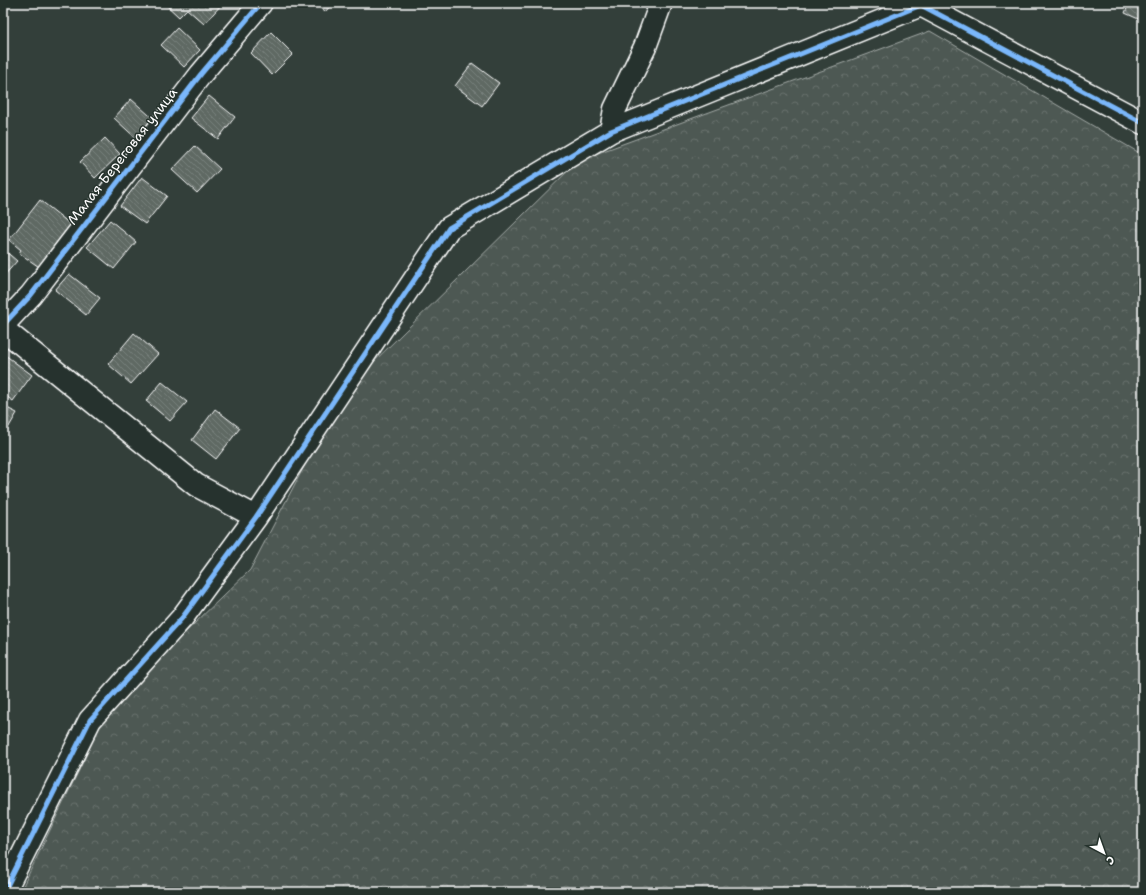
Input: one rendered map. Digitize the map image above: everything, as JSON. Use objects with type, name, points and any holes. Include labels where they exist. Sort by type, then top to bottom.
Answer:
[{"type":"street","name":"Малая Береговая улица","points":[[3,325],[31,295],[201,74],[261,3]]},
{"type":"street","points":[[611,131],[615,109],[645,47],[661,3]]},
{"type":"street","points":[[4,892],[90,720],[182,618],[256,517],[449,228],[611,131],[921,5],[1142,121]]},
{"type":"street","points":[[3,329],[196,485],[256,517]]},
{"type":"green space","points":[[930,31],[1143,155],[1143,892],[20,892],[111,704],[250,570],[343,392],[579,160]]},
{"type":"building","points":[[164,3],[223,3],[204,24],[187,9],[179,17]]},
{"type":"building","points":[[314,3],[333,3],[325,12]]},
{"type":"building","points":[[1129,3],[1143,3],[1143,21],[1125,13]]},
{"type":"building","points":[[177,28],[200,50],[184,67],[161,45]]},
{"type":"building","points":[[271,32],[293,54],[272,75],[251,53]]},
{"type":"building","points":[[472,63],[499,83],[482,106],[455,86]]},
{"type":"building","points":[[209,96],[235,117],[218,139],[191,118]]},
{"type":"building","points":[[131,99],[158,123],[140,142],[114,118]]},
{"type":"building","points":[[105,138],[120,154],[95,178],[80,162]]},
{"type":"building","points":[[195,146],[220,169],[197,193],[172,170]]},
{"type":"building","points":[[142,177],[167,196],[145,224],[120,206]]},
{"type":"building","points":[[40,200],[74,227],[42,269],[19,253],[21,250],[9,240]]},
{"type":"building","points":[[110,220],[136,242],[114,269],[87,247]]},
{"type":"building","points":[[3,249],[17,261],[3,277]]},
{"type":"building","points":[[69,274],[100,298],[86,315],[55,290]]},
{"type":"building","points":[[134,333],[158,354],[131,384],[108,364]]},
{"type":"building","points":[[5,355],[32,375],[13,401],[3,394],[3,357]]},
{"type":"building","points":[[162,382],[187,402],[170,421],[146,401]]},
{"type":"building","points":[[3,406],[17,413],[3,437]]},
{"type":"building","points":[[215,409],[240,428],[216,459],[192,440]]},
{"type":"cycle path","points":[[3,325],[31,295],[201,74],[261,3]]},
{"type":"cycle path","points":[[4,892],[90,720],[182,618],[256,517],[449,228],[611,131],[921,5],[1143,123]]}]
